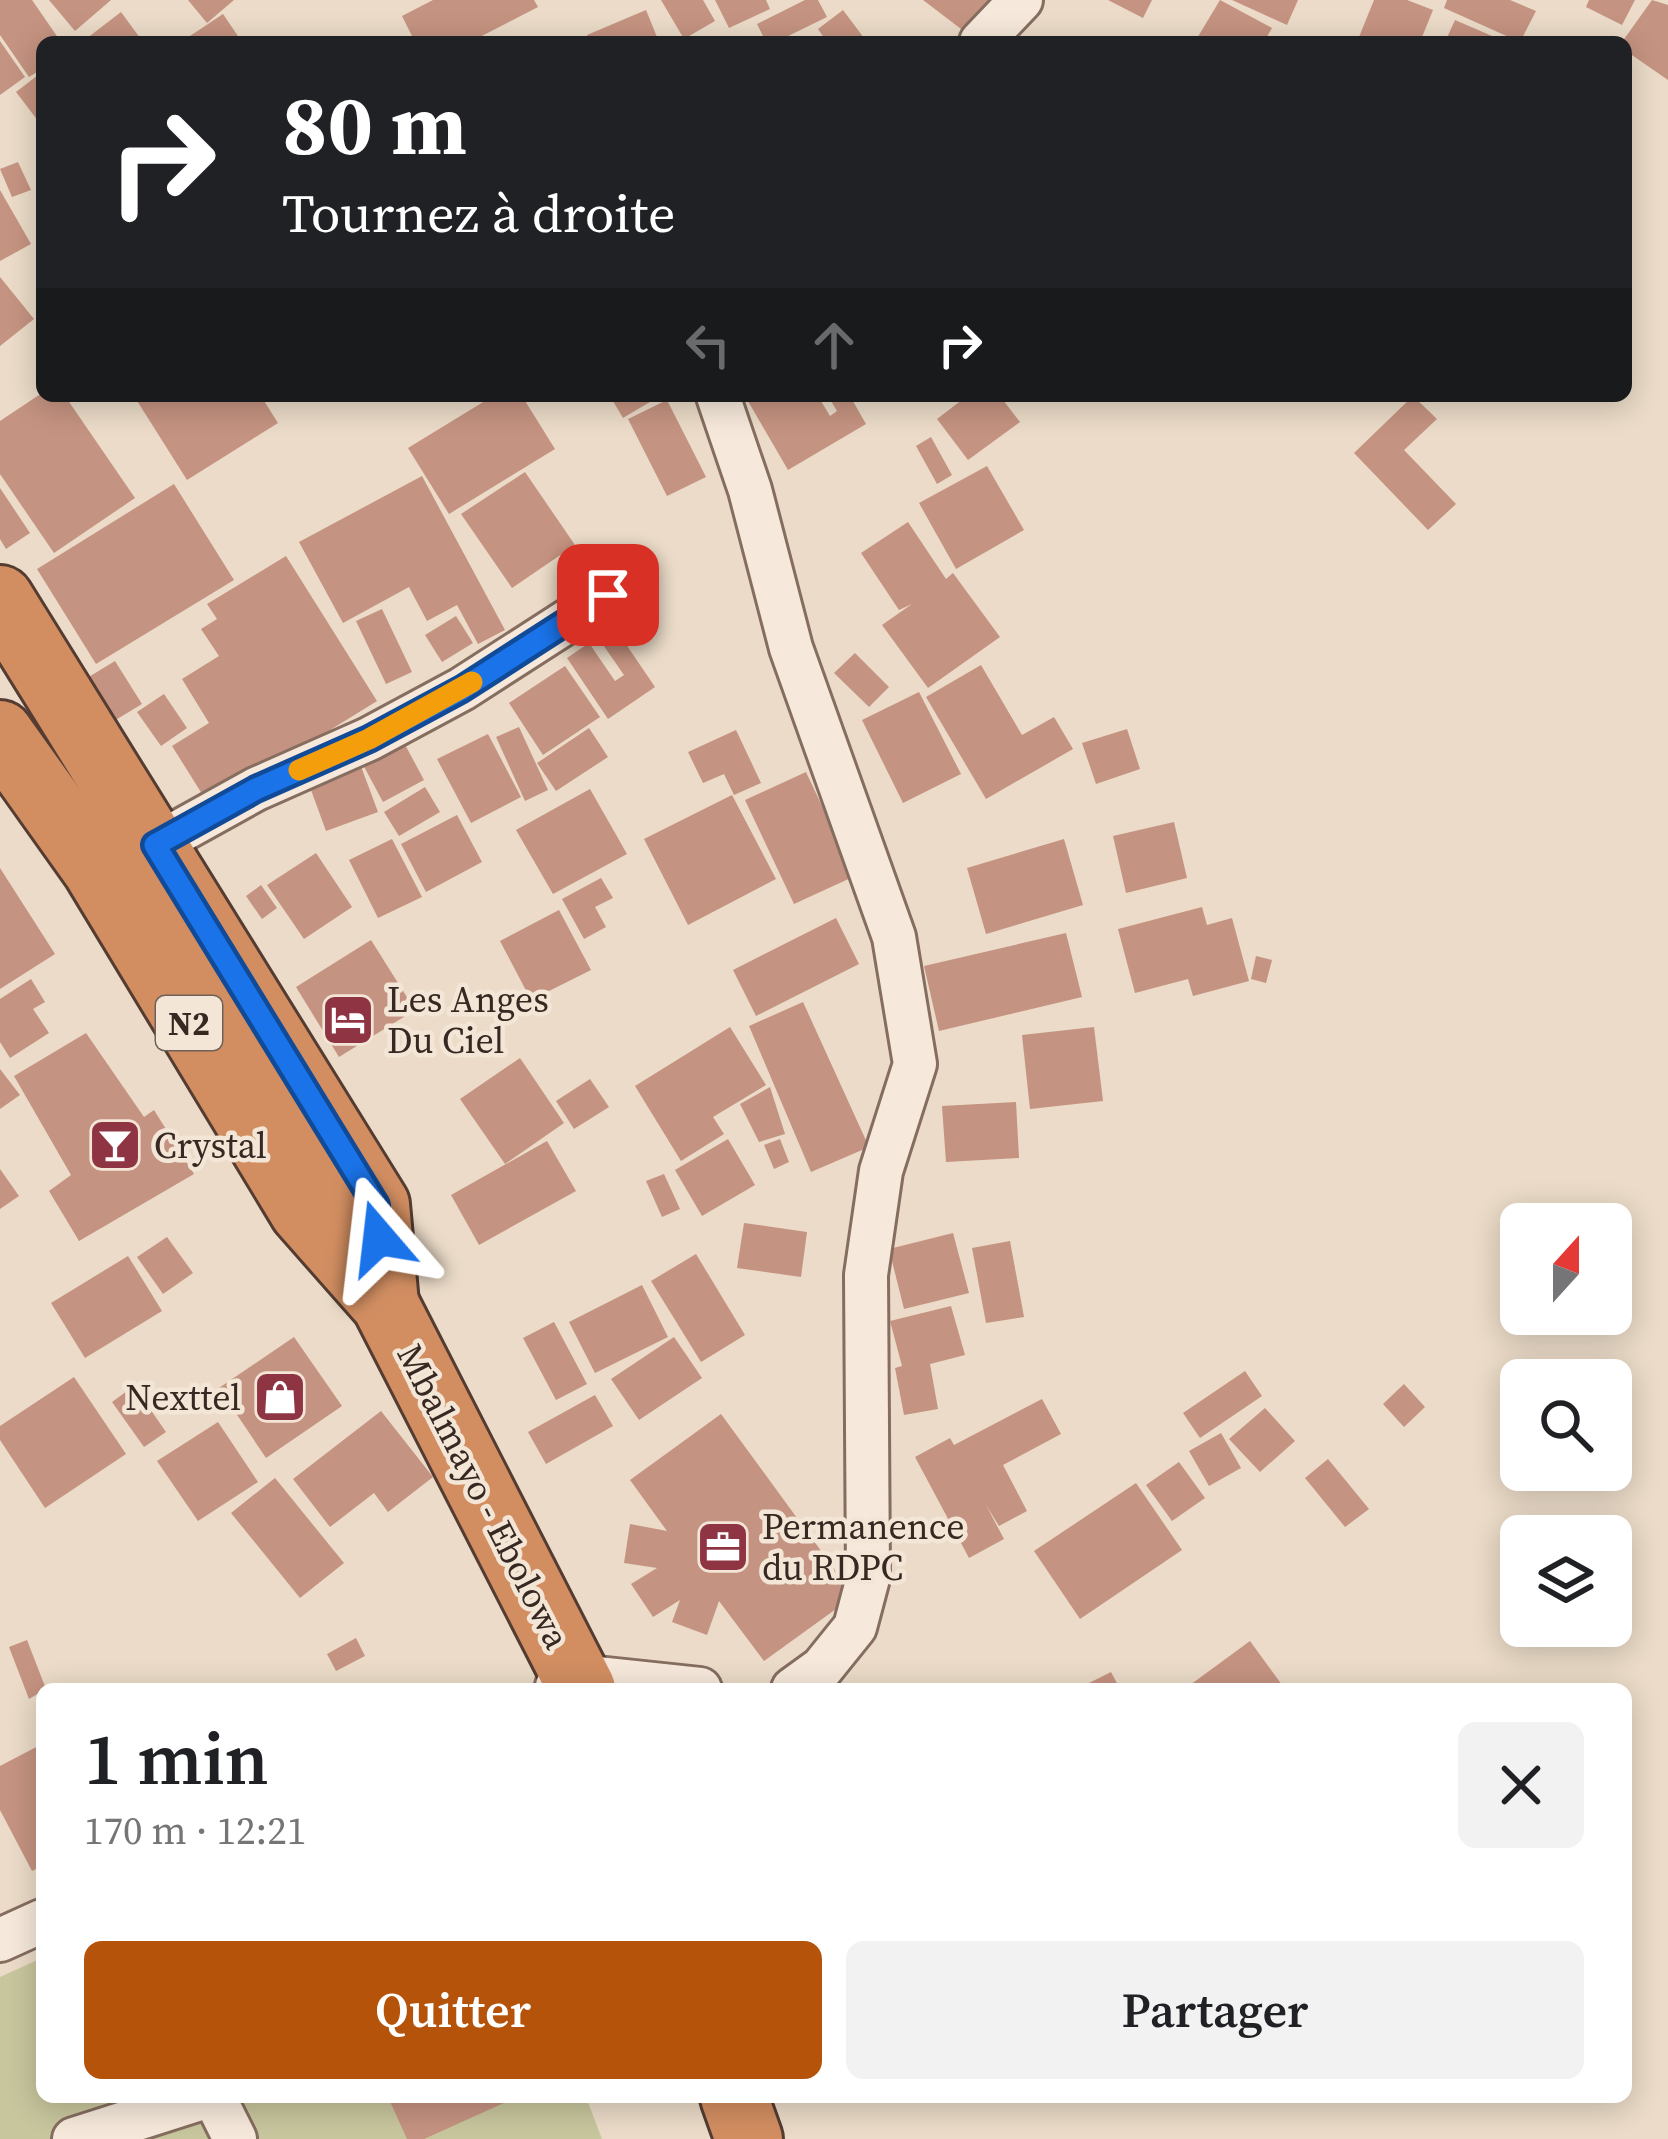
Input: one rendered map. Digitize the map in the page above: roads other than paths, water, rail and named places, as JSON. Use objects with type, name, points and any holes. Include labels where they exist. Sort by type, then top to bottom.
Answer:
[{"type":"highway","name":"Mbalmayo - Ebolowa","points":[[0,599],[376,1205],[385,1304]]},
{"type":"highway","name":"Mbalmayo - Ebolowa","points":[[7,761],[95,869],[303,1210],[385,1304],[569,1683]]},
{"type":"highway","points":[[736,2103],[749,2139]]},
{"type":"street","points":[[987,36],[1022,0]]},
{"type":"street","points":[[720,402],[750,490],[791,648],[894,937],[915,1064],[881,1171],[869,1238],[868,1578],[855,1627],[822,1668],[801,1683]]},
{"type":"street","points":[[155,845],[256,789],[369,739],[462,689],[608,595]]},
{"type":"street","points":[[0,1940],[36,1924]]},
{"type":"street","points":[[74,2139],[191,2103]]},
{"type":"street","points":[[214,2103],[235,2139]]},
{"type":"place","name":"Les Anges Du Ciel","points":[[348,1020]]},
{"type":"place","name":"Crystal","points":[[115,1145]]},
{"type":"place","name":"Nexttel","points":[[280,1397]]},
{"type":"place","name":"Permanence du RDPC","points":[[723,1547]]}]
